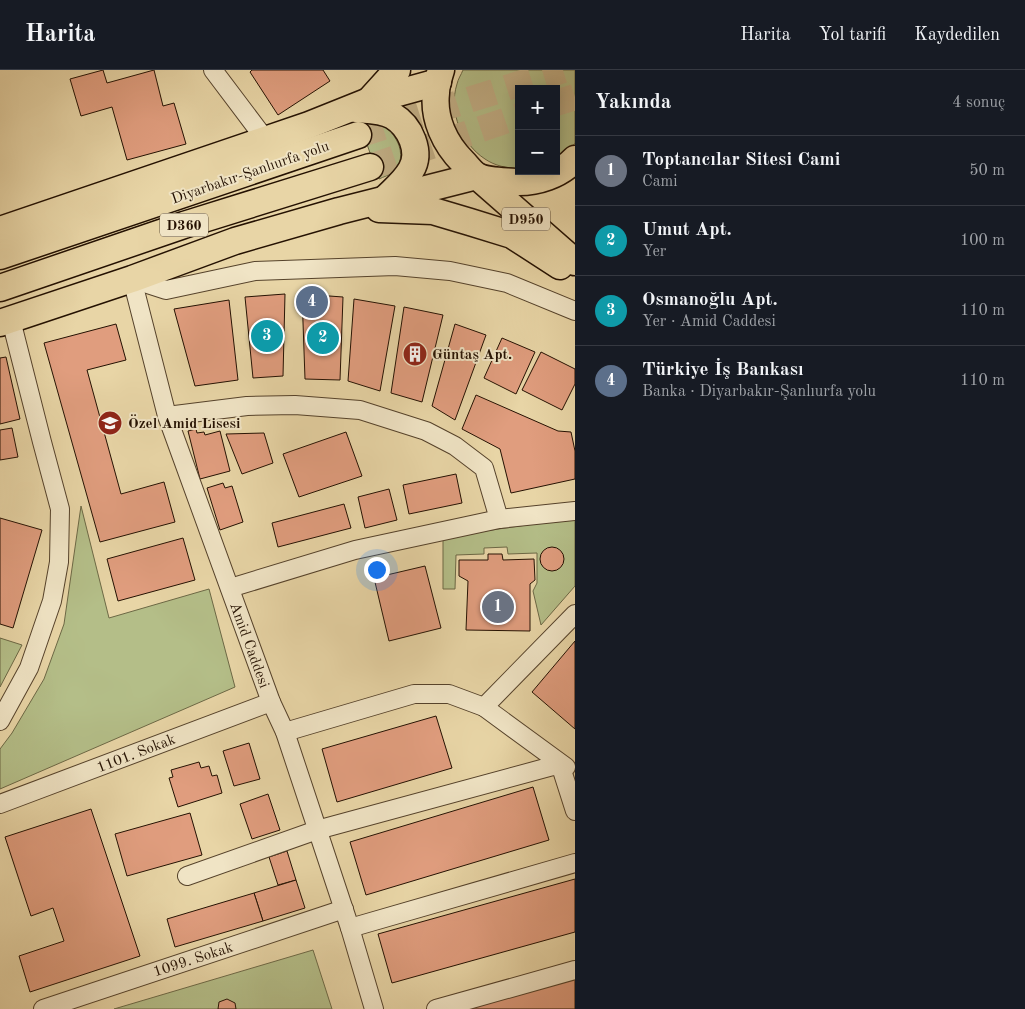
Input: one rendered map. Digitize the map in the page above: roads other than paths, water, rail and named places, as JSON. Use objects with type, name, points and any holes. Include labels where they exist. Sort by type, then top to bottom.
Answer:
[{"type":"highway","points":[[360,105],[397,70]]},
{"type":"highway","points":[[0,230],[309,125],[440,76]]},
{"type":"highway","points":[[440,76],[436,92],[437,116],[445,139],[459,158],[477,176]]},
{"type":"highway","points":[[360,105],[393,116],[410,132],[415,147],[414,164],[402,182],[386,198]]},
{"type":"highway","name":"Diyarbakır-Şanlıurfa yolu","points":[[0,256],[358,135]]},
{"type":"highway","points":[[6,321],[132,279],[235,241],[339,210],[477,176],[501,181],[525,182],[549,177],[570,165],[575,159]]},
{"type":"highway","name":"Diyarbakır-Şanlıurfa yolu","points":[[0,288],[184,225],[370,167]]},
{"type":"highway","name":"D950","points":[[477,176],[575,262]]},
{"type":"highway","points":[[339,210],[393,208],[433,210],[512,235],[575,273]]},
{"type":"street","points":[[213,70],[265,139]]},
{"type":"street","points":[[132,279],[166,290],[255,271],[395,266],[450,271],[507,282],[575,310]]},
{"type":"street","name":"Amid Caddesi","points":[[132,279],[167,416],[271,702],[285,732],[344,909],[374,1009]]},
{"type":"street","points":[[0,721],[29,668],[52,601],[59,562],[60,509],[6,321]]},
{"type":"street","points":[[167,416],[247,406],[286,405],[360,410],[426,431],[455,446],[484,468],[499,519]]},
{"type":"street","points":[[230,588],[355,550],[499,519],[575,511]]},
{"type":"street","points":[[484,707],[575,614]]},
{"type":"street","points":[[285,732],[414,694],[449,694],[484,707],[567,768],[575,811]]},
{"type":"street","name":"1101. Sokak","points":[[0,804],[271,702]]},
{"type":"street","points":[[187,876],[317,830],[567,768]]},
{"type":"street","points":[[350,928],[575,863]]},
{"type":"street","name":"1099. Sokak","points":[[43,1009],[344,909]]},
{"type":"street","points":[[436,1009],[575,970]]},
{"type":"tunnel","points":[[358,135],[563,70]]},
{"type":"tunnel","points":[[560,102],[575,97]]},
{"type":"tunnel","points":[[370,167],[515,117]]},
{"type":"place","name":"Türkiye İş Bankası","points":[[312,302]]},
{"type":"place","name":"Osmanoğlu Apt.","points":[[267,336]]},
{"type":"place","name":"Umut Apt.","points":[[323,338]]},
{"type":"place","name":"Güntaş Apt.","points":[[415,354]]},
{"type":"place","name":"Özel Amid Lisesi","points":[[110,423]]},
{"type":"place","name":"Toptancılar Sitesi Cami","points":[[498,607]]}]
